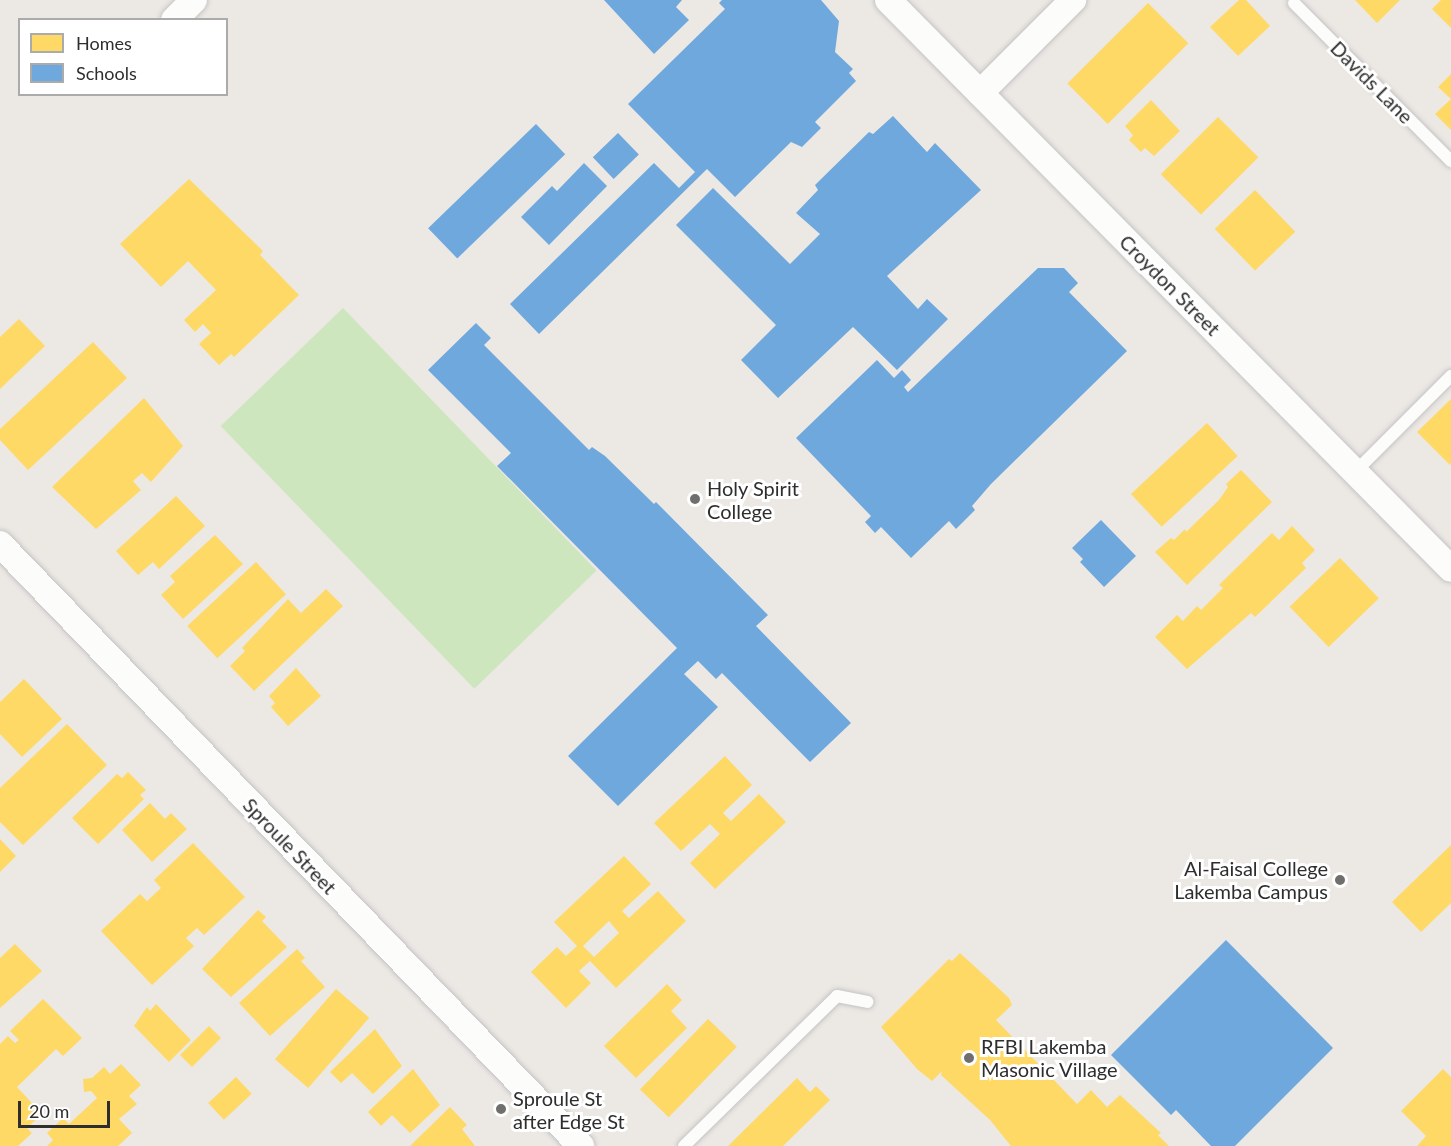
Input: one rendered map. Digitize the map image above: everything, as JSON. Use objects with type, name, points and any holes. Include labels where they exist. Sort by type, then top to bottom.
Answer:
[{"type":"street","points":[[176,18],[194,0]]},
{"type":"street","name":"Croydon Street","points":[[888,0],[1451,569]]},
{"type":"street","points":[[980,93],[1073,0]]},
{"type":"street","name":"Sproule Street","points":[[0,544],[581,1146]]},
{"type":"lane","name":"Davids Lane","points":[[1294,3],[1448,158]]},
{"type":"lane","points":[[1356,472],[1451,376]]},
{"type":"lane","points":[[684,1146],[837,996],[867,1002]]},
{"type":"green space","points":[[343,308],[597,571],[474,689],[221,426]]},
{"type":"building: Homes","points":[[1239,0],[1246,0],[1270,26],[1238,56],[1210,27]]},
{"type":"building: Homes","points":[[1355,0],[1400,0],[1377,23]]},
{"type":"building: Homes","points":[[1441,0],[1451,0],[1451,28],[1432,9]]},
{"type":"building: Homes","points":[[1148,3],[1188,43],[1108,124],[1067,84]]},
{"type":"building: Homes","points":[[1451,74],[1451,99],[1438,87]]},
{"type":"building: Homes","points":[[1451,99],[1451,130],[1435,114]]},
{"type":"building: Homes","points":[[1151,100],[1180,131],[1154,156],[1145,148],[1141,152],[1129,140],[1133,135],[1125,126]]},
{"type":"building: Homes","points":[[1218,117],[1258,157],[1201,215],[1161,174]]},
{"type":"building: Homes","points":[[189,179],[263,251],[260,255],[299,295],[234,357],[231,354],[219,365],[199,344],[211,333],[203,324],[195,332],[184,320],[216,290],[188,261],[161,287],[120,244]]},
{"type":"building: Homes","points":[[1255,190],[1295,232],[1255,271],[1215,229]]},
{"type":"building: Homes","points":[[19,319],[45,346],[0,389],[0,337]]},
{"type":"building: Homes","points":[[93,342],[127,378],[28,470],[0,440],[0,429]]},
{"type":"building: Homes","points":[[144,398],[183,446],[151,482],[142,473],[133,481],[141,490],[96,529],[52,487]]},
{"type":"building: Homes","points":[[1451,399],[1451,463],[1450,465],[1417,432]]},
{"type":"building: Homes","points":[[1207,423],[1238,456],[1162,527],[1131,494]]},
{"type":"building: Homes","points":[[1241,470],[1272,502],[1187,585],[1155,552],[1171,538],[1174,540],[1185,529],[1186,532],[1219,500],[1228,487],[1226,484]]},
{"type":"building: Homes","points":[[176,496],[205,526],[159,569],[153,562],[138,575],[116,551]]},
{"type":"building: Homes","points":[[1292,526],[1315,550],[1302,563],[1306,568],[1255,617],[1251,613],[1187,669],[1155,637],[1177,615],[1183,621],[1197,606],[1201,610],[1223,588],[1219,585],[1272,533],[1279,540]]},
{"type":"building: Homes","points":[[215,535],[243,564],[183,619],[161,595],[175,582],[170,576]]},
{"type":"building: Homes","points":[[1340,558],[1379,598],[1329,647],[1290,607]]},
{"type":"building: Homes","points":[[256,562],[286,594],[217,658],[187,626]]},
{"type":"building: Homes","points":[[326,589],[343,606],[254,691],[230,666],[245,651],[242,648],[288,599],[301,613]]},
{"type":"building: Homes","points":[[296,668],[321,696],[288,726],[271,707],[275,703],[269,696]]},
{"type":"building: Homes","points":[[24,679],[62,719],[22,757],[0,734],[0,702]]},
{"type":"building: Homes","points":[[67,724],[107,765],[23,845],[0,822],[0,788]]},
{"type":"building: Homes","points":[[725,756],[752,785],[723,813],[731,821],[759,794],[786,822],[715,889],[690,863],[720,834],[710,824],[681,851],[654,823]]},
{"type":"building: Homes","points":[[128,772],[146,790],[140,795],[144,799],[98,844],[72,818],[117,774],[122,778]]},
{"type":"building: Homes","points":[[150,803],[165,819],[171,813],[187,829],[152,862],[122,830]]},
{"type":"building: Homes","points":[[0,839],[16,856],[0,872]]},
{"type":"building: Homes","points":[[193,843],[245,897],[204,935],[197,928],[186,938],[194,946],[152,985],[101,931],[140,894],[147,901],[161,888],[154,880]]},
{"type":"building: Homes","points":[[1451,845],[1451,903],[1421,932],[1392,902]]},
{"type":"building: Homes","points":[[624,856],[651,884],[622,911],[629,918],[658,891],[686,921],[616,988],[590,961],[579,971],[591,983],[566,1008],[531,972],[557,947],[566,956],[577,946],[554,922]],"holes":[[[609,921],[619,933],[594,957],[583,946]]]},
{"type":"building: Homes","points":[[258,910],[266,917],[262,921],[287,947],[231,997],[202,969]]},
{"type":"building: Homes","points":[[15,944],[42,971],[0,1008],[0,958]]},
{"type":"building: Homes","points":[[297,949],[305,958],[301,961],[325,987],[270,1036],[239,1003]]},
{"type":"building: Homes","name":"RFBI Lakemba Masonic Village","points":[[960,953],[1009,998],[1012,1005],[996,1020],[1077,1104],[1091,1090],[1107,1107],[1120,1095],[1161,1133],[1158,1135],[1169,1146],[1011,1146],[990,1120],[941,1075],[942,1071],[932,1081],[917,1069],[881,1027],[949,959],[952,961]]},
{"type":"building: Homes","points":[[667,984],[682,1000],[671,1011],[687,1028],[636,1078],[604,1046]]},
{"type":"building: Homes","points":[[336,989],[369,1018],[308,1088],[275,1059]]},
{"type":"building: Homes","points":[[43,999],[82,1038],[63,1056],[56,1049],[17,1087],[42,1114],[27,1128],[32,1133],[18,1146],[0,1146],[0,1044],[8,1036],[15,1043],[19,1040],[10,1031]]},
{"type":"building: Homes","points":[[156,1004],[191,1040],[169,1062],[134,1026],[147,1007],[150,1011]]},
{"type":"building: Homes","points":[[708,1019],[737,1047],[669,1117],[640,1089]]},
{"type":"building: Homes","points":[[209,1026],[221,1038],[192,1067],[180,1055]]},
{"type":"building: Homes","points":[[375,1029],[402,1066],[373,1094],[352,1073],[341,1083],[330,1072]]},
{"type":"building: Homes","points":[[121,1064],[141,1085],[129,1096],[137,1104],[119,1119],[132,1133],[118,1146],[47,1146],[53,1140],[47,1133],[63,1118],[69,1124],[97,1098],[91,1091],[84,1092],[83,1079],[92,1078],[104,1067],[110,1074]]},
{"type":"building: Homes","points":[[413,1069],[440,1105],[410,1133],[392,1115],[381,1126],[368,1112]]},
{"type":"building: Homes","points":[[1443,1069],[1451,1077],[1451,1146],[1417,1146],[1426,1136],[1401,1111]]},
{"type":"building: Homes","points":[[236,1077],[252,1094],[224,1120],[208,1103]]},
{"type":"building: Homes","points":[[797,1078],[810,1092],[816,1086],[830,1100],[783,1146],[728,1146]]},
{"type":"building: Homes","points":[[450,1107],[467,1125],[462,1129],[475,1146],[410,1146]]},
{"type":"building: Schools","points":[[604,0],[682,0],[676,7],[689,20],[654,54]]},
{"type":"building: Schools","points":[[722,0],[821,0],[839,21],[835,52],[853,69],[849,73],[856,81],[815,122],[821,128],[802,147],[791,142],[735,197],[707,169],[539,334],[510,304],[654,163],[679,188],[695,172],[628,104],[725,9],[719,3]]},
{"type":"building: Schools","points":[[893,116],[927,152],[935,143],[981,190],[887,276],[918,309],[927,299],[948,319],[897,370],[853,327],[778,398],[741,360],[776,325],[676,225],[713,188],[790,264],[820,234],[796,213],[818,190],[815,185],[869,132],[873,134]]},
{"type":"building: Schools","points":[[536,124],[565,154],[457,258],[428,228]]},
{"type":"building: Schools","points":[[618,133],[639,155],[614,179],[593,157]]},
{"type":"building: Schools","points":[[584,163],[607,186],[549,245],[521,217],[552,186],[557,191]]},
{"type":"building: Schools","points":[[1038,268],[1064,268],[1078,283],[1069,292],[1127,351],[991,484],[972,506],[975,510],[956,529],[949,521],[911,558],[881,527],[875,533],[865,522],[871,516],[796,438],[877,360],[894,378],[902,370],[911,380],[904,387],[908,392]]},
{"type":"building: Schools","points":[[476,323],[491,338],[484,345],[589,450],[592,447],[605,456],[654,504],[656,502],[768,615],[756,626],[851,723],[810,762],[722,673],[716,679],[698,661],[684,674],[718,707],[618,806],[568,756],[677,648],[497,466],[511,453],[428,370]]},
{"type":"building: Schools","points":[[1101,520],[1136,556],[1104,587],[1080,562],[1083,559],[1072,548]]},
{"type":"building: Schools","points":[[1226,940],[1333,1048],[1235,1146],[1211,1146],[1176,1110],[1171,1115],[1111,1055]]},
{"type":"place","name":"Holy Spirit College","points":[[695,499]]},
{"type":"place","name":"Al-Faisal College Lakemba Campus","points":[[1340,880]]},
{"type":"place","name":"RFBI Lakemba Masonic Village","points":[[969,1058]]},
{"type":"place","name":"Sproule St after Edge St","points":[[501,1109]]}]
